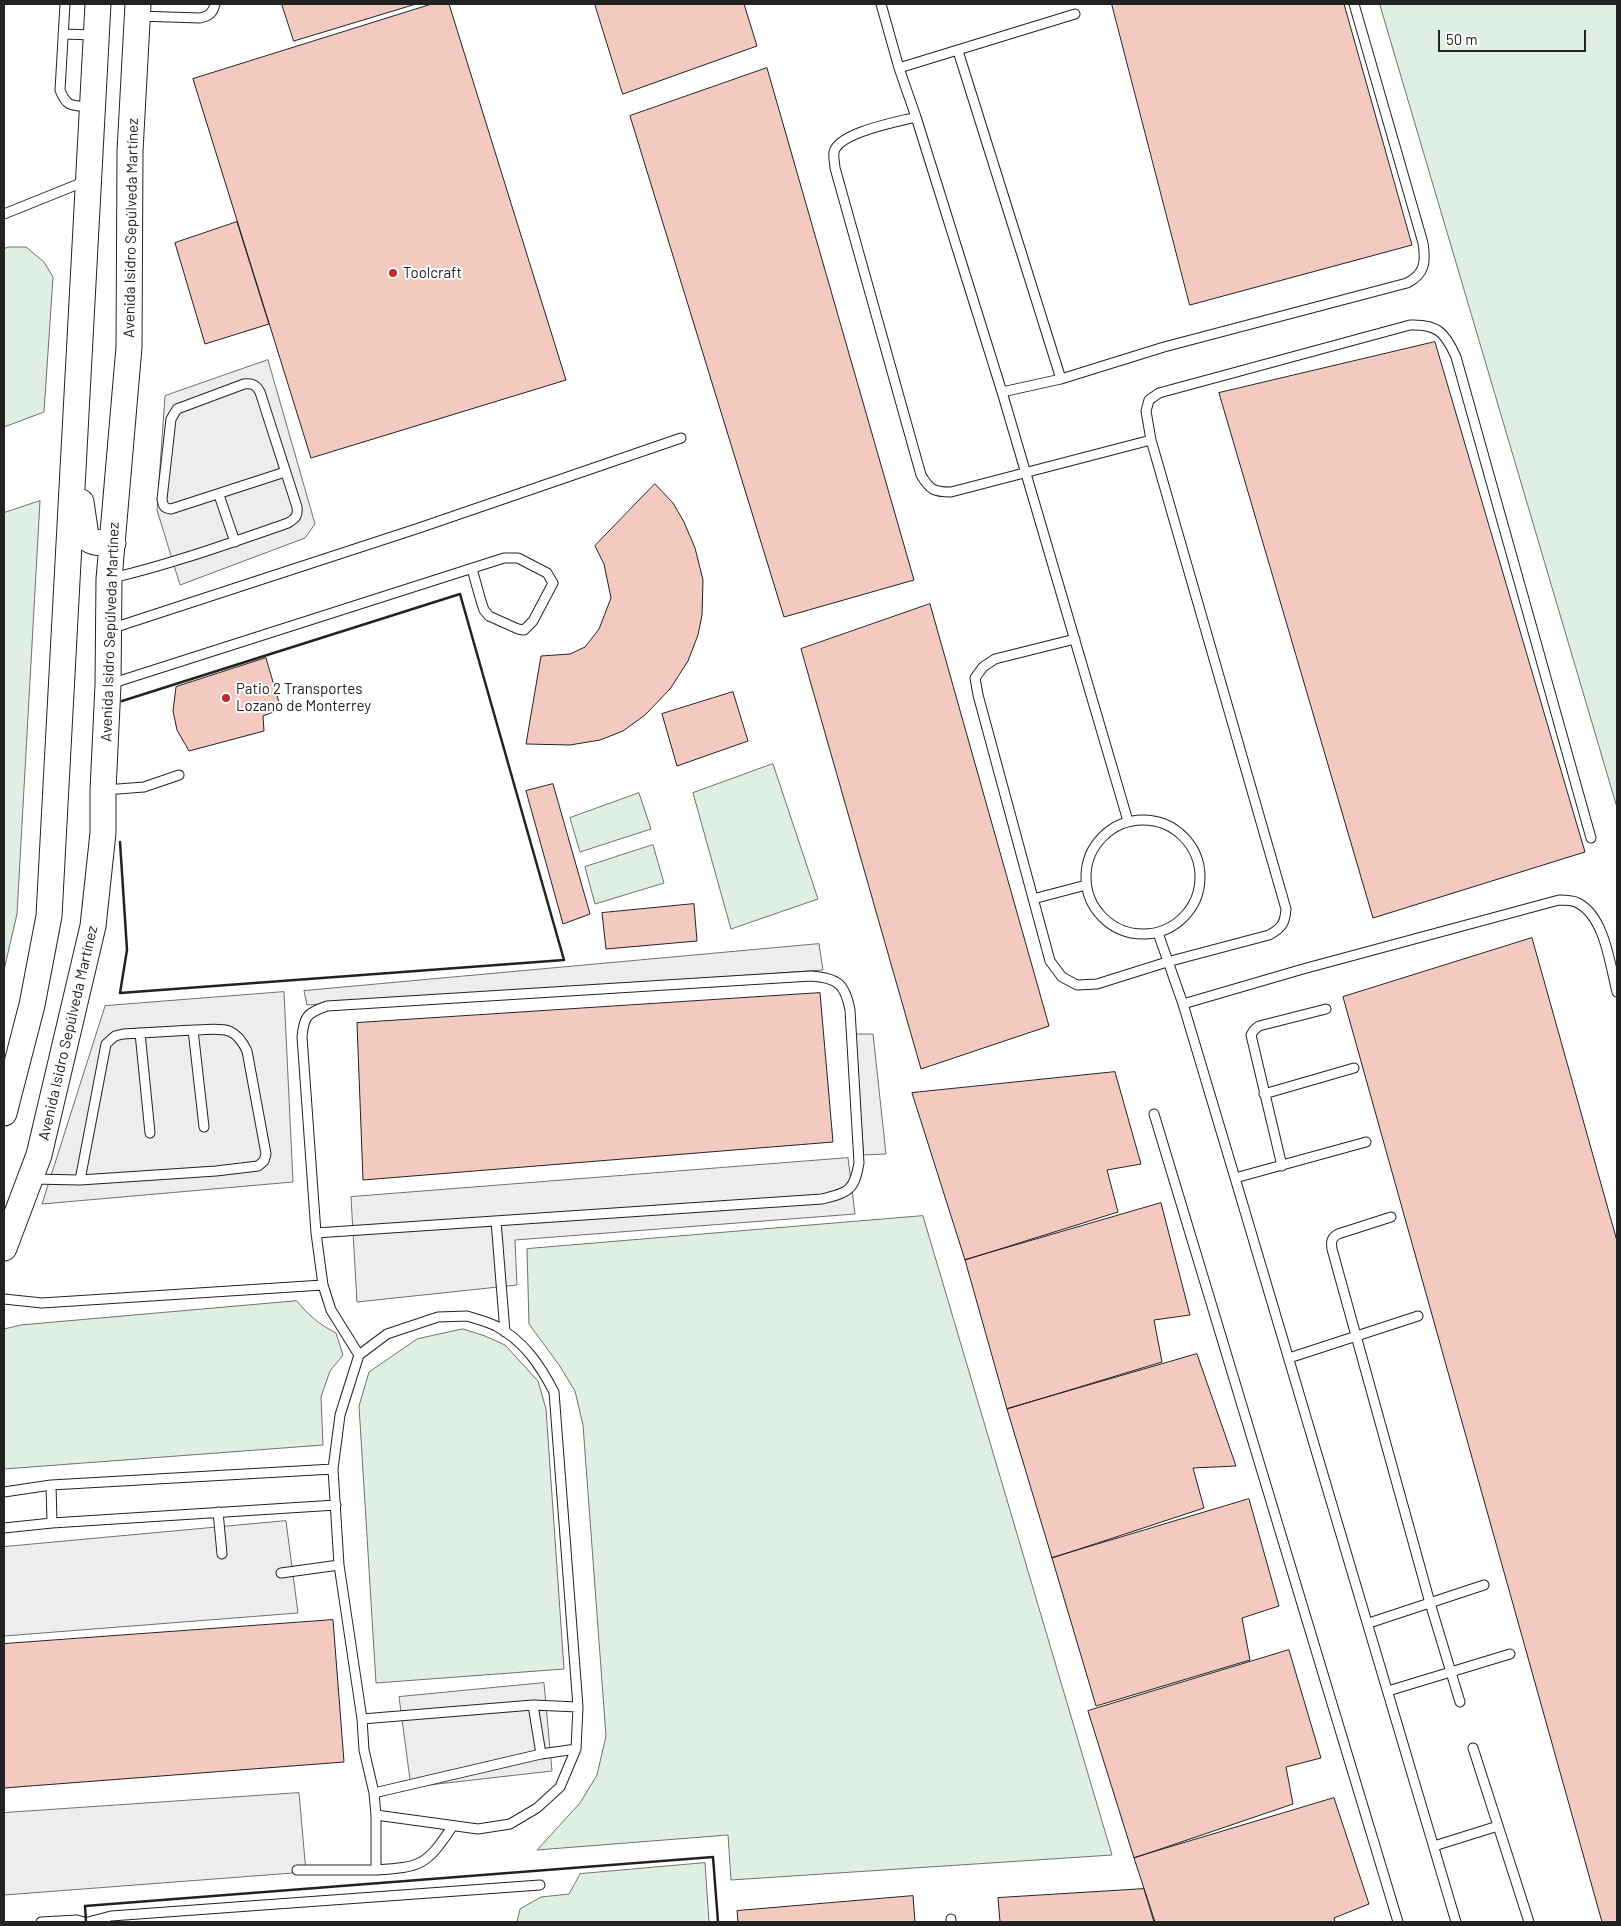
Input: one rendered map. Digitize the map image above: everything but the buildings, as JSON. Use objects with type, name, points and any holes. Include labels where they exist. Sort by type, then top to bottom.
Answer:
[{"type":"main road","points":[[4,1113],[32,1005],[49,916],[98,4]]},
{"type":"main road","name":"Avenida Isidro Sepúlveda Martínez","points":[[4,1248],[39,1155],[94,926],[102,833],[108,684],[109,579],[129,347],[130,151],[138,10]]},
{"type":"main road","points":[[73,458],[86,536],[92,542],[113,542]]},
{"type":"lane","points":[[65,4],[60,90],[64,101],[70,104],[93,107]]},
{"type":"lane","points":[[138,10],[200,18],[208,16],[213,11],[215,4]]},
{"type":"lane","points":[[881,4],[899,68],[1002,392],[1128,821]]},
{"type":"lane","points":[[1002,392],[1061,379],[1164,347],[1407,283],[1416,278],[1423,270],[1426,259],[1423,243],[1354,4]]},
{"type":"lane","points":[[899,68],[1075,14]]},
{"type":"lane","points":[[64,34],[97,35]]},
{"type":"lane","points":[[958,51],[1061,379]]},
{"type":"lane","points":[[916,117],[853,135],[840,143],[834,153],[835,168],[921,476],[928,486],[937,492],[951,492],[1152,440]]},
{"type":"lane","points":[[4,214],[89,180]]},
{"type":"lane","points":[[1075,639],[995,659],[983,667],[975,678],[1050,961],[1062,977],[1077,984],[1097,984],[1167,962],[1270,935],[1280,929],[1285,921],[1286,909],[1152,440],[1146,411],[1149,400],[1159,393],[1410,325],[1425,325],[1438,330],[1450,342],[1456,357],[1591,838]]},
{"type":"lane","points":[[109,579],[152,569],[235,542],[288,523],[297,514],[297,507],[260,392],[256,386],[251,383],[244,384],[177,409],[172,419],[162,499],[162,505],[166,508],[171,509],[219,495],[285,472]]},
{"type":"lane","points":[[108,630],[419,528],[681,438]]},
{"type":"lane","points":[[219,495],[235,542]]},
{"type":"lane","points":[[108,684],[504,558],[518,558],[547,573],[553,583],[533,621],[524,630],[518,630],[489,616],[484,610],[472,569]]},
{"type":"lane","points":[[103,790],[144,787],[179,775]]},
{"type":"lane","points":[[1147,819],[1167,824],[1183,836],[1195,852],[1200,872],[1198,892],[1190,910],[1176,924],[1158,933],[1138,934],[1120,930],[1104,919],[1092,903],[1086,885],[1087,864],[1095,845],[1109,830],[1128,821],[1147,819]]},
{"type":"lane","points":[[1033,898],[1086,885]]},
{"type":"lane","points":[[1183,1004],[1303,969],[1559,900],[1577,901],[1590,912],[1600,928],[1617,992]]},
{"type":"lane","points":[[1158,933],[1183,1004],[1369,1623],[1456,1922]]},
{"type":"lane","points":[[316,1233],[822,1199],[839,1195],[849,1190],[856,1180],[859,1163],[850,1010],[847,995],[839,983],[826,977],[811,976],[326,1006],[312,1011],[303,1022],[302,1037],[316,1233],[323,1285],[331,1310],[359,1355]]},
{"type":"lane","points":[[1282,1166],[1251,1042],[1251,1035],[1259,1026],[1326,1009]]},
{"type":"lane","points":[[194,1030],[204,1127]]},
{"type":"lane","points":[[30,1178],[80,1180],[216,1171],[258,1166],[264,1161],[266,1154],[247,1051],[236,1033],[229,1030],[140,1033],[115,1036],[106,1044],[80,1180]]},
{"type":"lane","points":[[140,1033],[150,1133]]},
{"type":"lane","points":[[1264,1094],[1354,1068]]},
{"type":"lane","points":[[1154,1114],[1398,1922]]},
{"type":"lane","points":[[1235,1178],[1366,1142]]},
{"type":"lane","points":[[1391,1218],[1338,1234],[1331,1242],[1430,1603],[1460,1702]]},
{"type":"lane","points":[[496,1221],[505,1332]]},
{"type":"lane","points":[[4,1299],[42,1303],[323,1285]]},
{"type":"lane","points":[[376,1815],[478,1830],[510,1824],[537,1808],[560,1787],[576,1749],[578,1707],[554,1392],[544,1372],[529,1351],[495,1326],[467,1316],[438,1317],[387,1334],[359,1355],[340,1415],[333,1469],[339,1565],[362,1720],[364,1750],[374,1793],[376,1870]]},
{"type":"lane","points":[[1289,1358],[1418,1316]]},
{"type":"lane","points":[[4,1492],[51,1485],[333,1469]]},
{"type":"lane","points":[[51,1485],[52,1523]]},
{"type":"lane","points":[[4,1528],[52,1523],[336,1505]]},
{"type":"lane","points":[[218,1512],[222,1554]]},
{"type":"lane","points":[[281,1573],[339,1565]]},
{"type":"lane","points":[[1369,1623],[1484,1585]]},
{"type":"lane","points":[[1388,1690],[1510,1654]]},
{"type":"lane","points":[[362,1720],[533,1705],[578,1707]]},
{"type":"lane","points":[[533,1705],[541,1754]]},
{"type":"lane","points":[[1473,1748],[1529,1922]]},
{"type":"lane","points":[[374,1793],[541,1754],[576,1749]]},
{"type":"lane","points":[[1434,1846],[1498,1826]]},
{"type":"lane","points":[[297,1870],[409,1868],[422,1862],[440,1845],[452,1827]]},
{"type":"lane","points":[[88,1922],[540,1885]]},
{"type":"lane","points":[[41,1922],[77,1920],[84,1922]]},
{"type":"green space","points":[[1380,4],[1617,4],[1617,807]]},
{"type":"green space","points":[[9,247],[26,247],[44,262],[53,277],[44,412],[4,427],[4,249]]},
{"type":"green space","points":[[40,501],[17,914],[4,970],[4,513]]},
{"type":"green space","points":[[773,764],[818,899],[731,929],[693,793]]},
{"type":"green space","points":[[639,793],[651,829],[580,852],[570,818]]},
{"type":"green space","points":[[653,845],[664,883],[595,904],[585,867]]},
{"type":"green space","points":[[923,1216],[1112,1855],[731,1880],[728,1835],[537,1850],[580,1803],[597,1775],[606,1736],[583,1425],[575,1391],[559,1365],[529,1324],[527,1249]]},
{"type":"green space","points":[[297,1301],[305,1311],[336,1333],[343,1355],[330,1371],[321,1397],[323,1445],[4,1469],[4,1329],[21,1325]]},
{"type":"green space","points":[[463,1329],[505,1345],[538,1381],[546,1409],[564,1669],[376,1683],[359,1406],[369,1372],[417,1339]]},
{"type":"green space","points":[[705,1863],[709,1922],[517,1922],[520,1909],[541,1897],[569,1894],[580,1874]]},
{"type":"shaded area","points":[[268,360],[315,524],[305,538],[180,585],[157,510],[165,396]]},
{"type":"shaded area","points":[[819,944],[823,970],[307,1005],[304,991]]},
{"type":"shaded area","points":[[284,992],[293,1182],[42,1204],[105,1006]]},
{"type":"shaded area","points":[[855,1034],[873,1034],[886,1154],[864,1155]]},
{"type":"shaded area","points":[[848,1158],[855,1214],[515,1240],[517,1285],[357,1302],[351,1197]]},
{"type":"shaded area","points":[[286,1521],[298,1613],[4,1636],[4,1547]]},
{"type":"shaded area","points":[[544,1683],[552,1771],[411,1787],[399,1697]]},
{"type":"shaded area","points":[[299,1793],[306,1872],[4,1895],[4,1813]]},
{"type":"wall","points":[[120,842],[127,950],[120,993],[564,960],[460,594],[122,701]]},
{"type":"wall","points":[[86,1922],[85,1906],[713,1857],[718,1922]]},
{"type":"place","name":"Toolcraft","points":[[393,273]]},
{"type":"place","name":"Patio 2 Transportes Lozano de Monterrey","points":[[226,698]]}]
